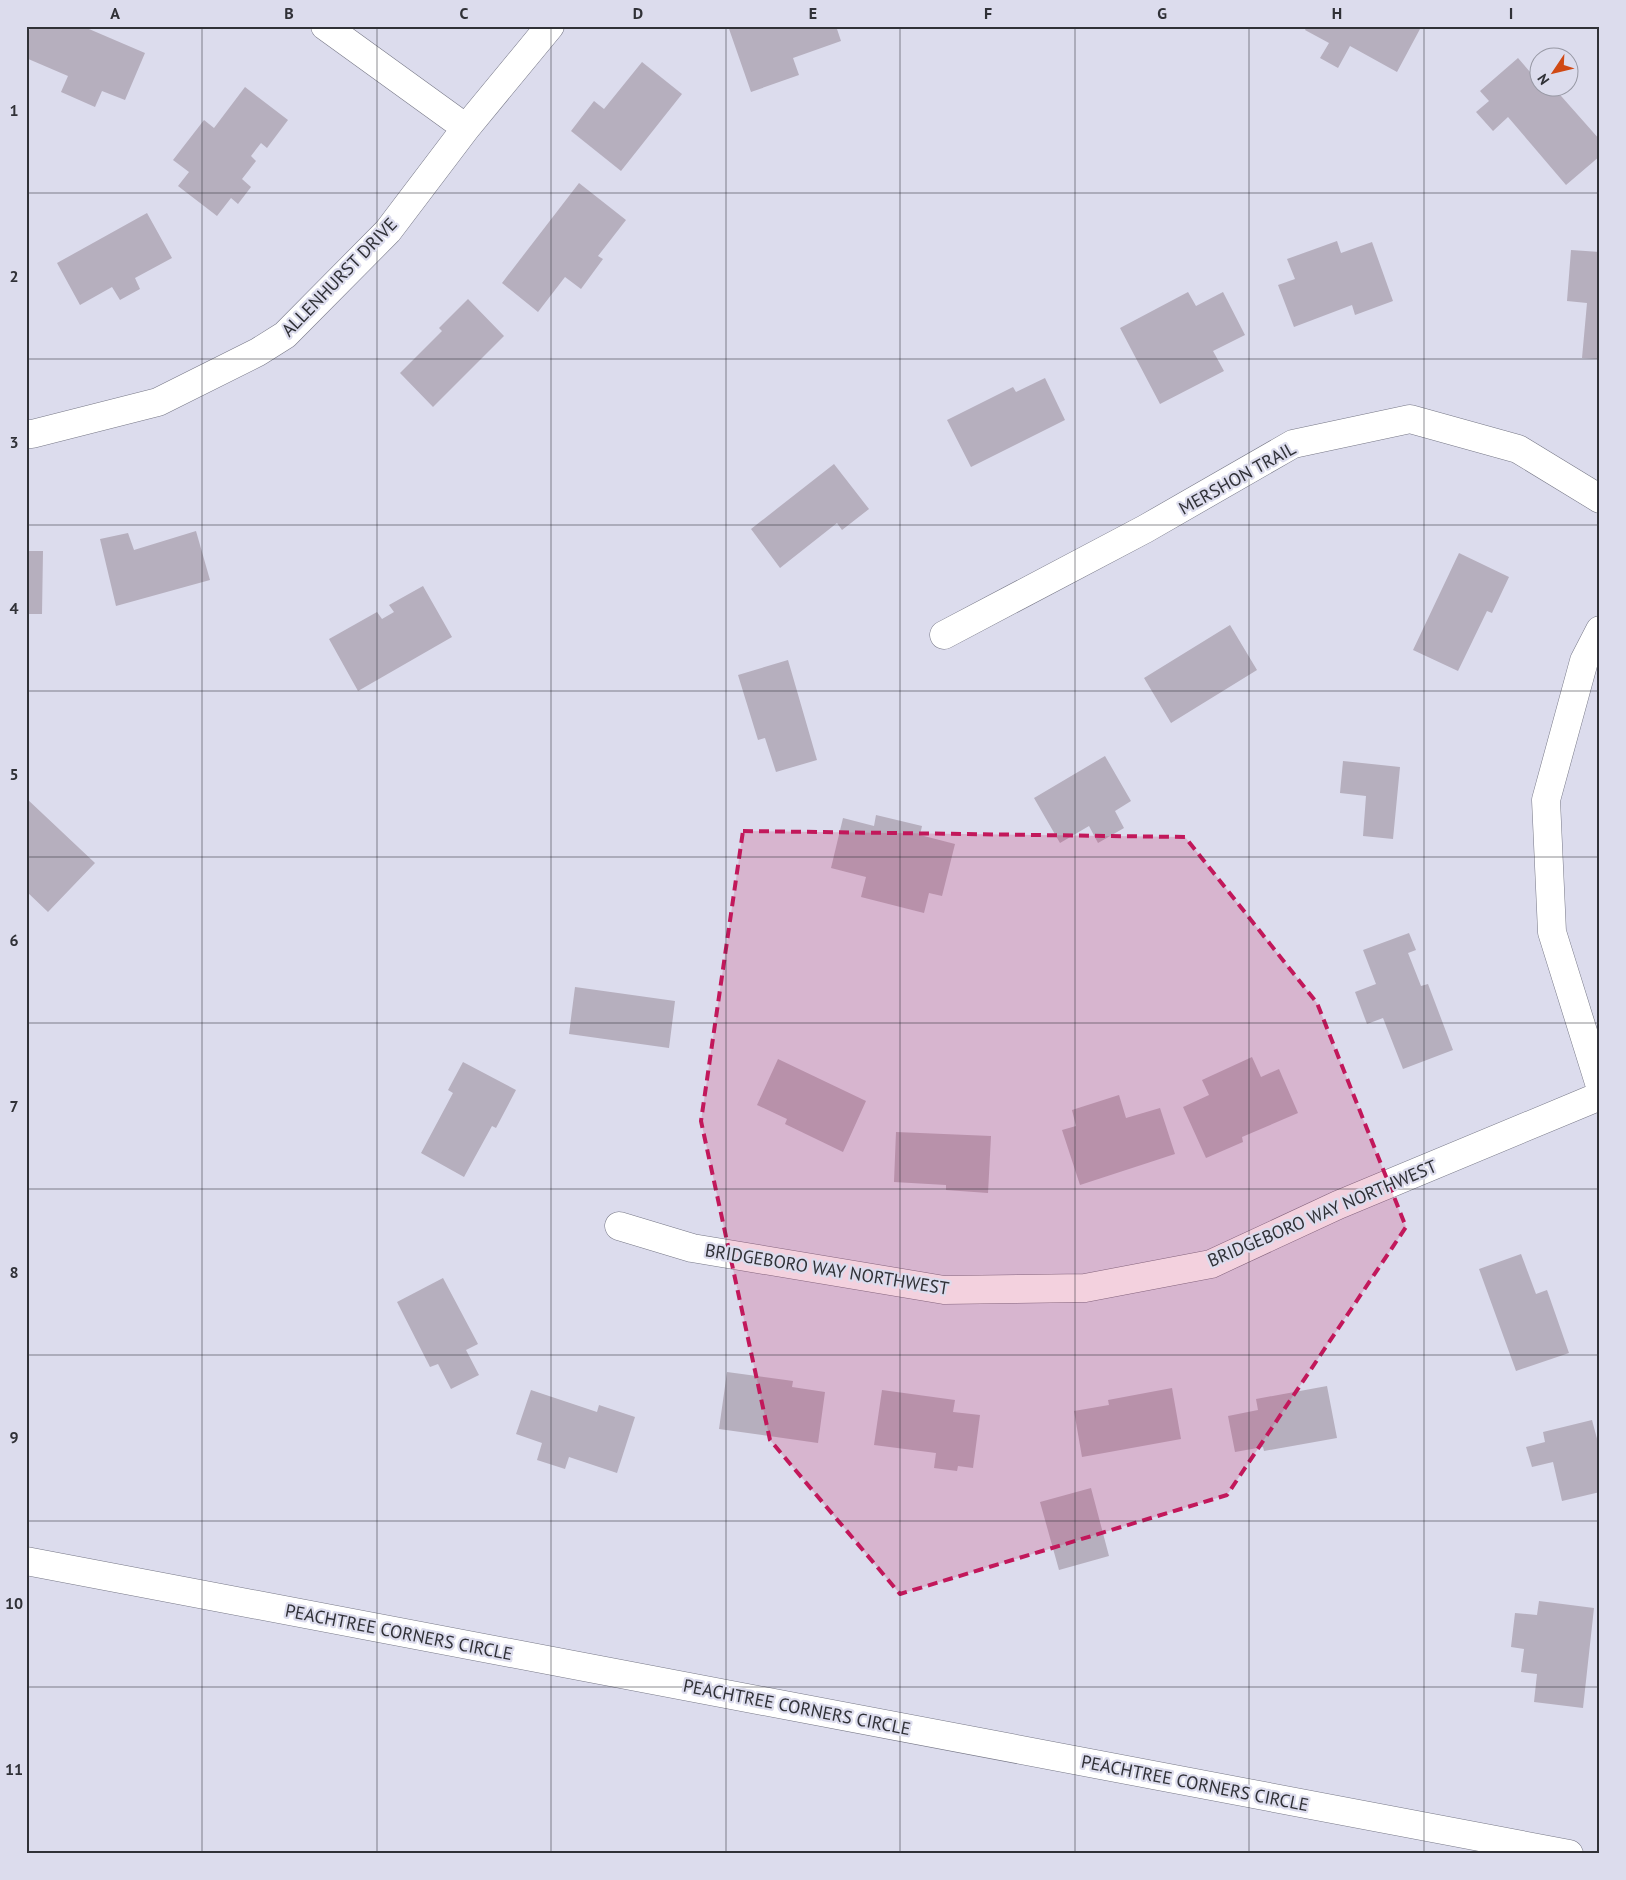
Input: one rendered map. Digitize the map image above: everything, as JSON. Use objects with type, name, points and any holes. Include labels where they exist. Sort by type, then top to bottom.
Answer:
[{"type":"street","points":[[325,26],[466,128]]},
{"type":"street","name":"ALLENHURST DRIVE","points":[[26,434],[158,402],[258,352],[285,335],[388,230],[466,128],[550,26]]},
{"type":"street","name":"MERSHON TRAIL","points":[[944,635],[1146,529],[1292,444],[1410,419],[1518,449],[1600,499]]},
{"type":"street","points":[[1600,630],[1584,661],[1546,800],[1552,932],[1600,1086]]},
{"type":"street","name":"BRIDGEBORO WAY NORTHWEST","points":[[620,1226],[692,1248],[944,1290],[1085,1288],[1211,1264],[1338,1205],[1600,1096]]},
{"type":"street","name":"PEACHTREE CORNERS CIRCLE","points":[[26,1561],[1568,1854]]},
{"type":"highlighted area","points":[[743,831],[1185,837],[1317,1003],[1406,1227],[1227,1495],[900,1594],[770,1440],[701,1121]]},
{"type":"building","points":[[31,26],[82,26],[145,53],[125,100],[102,91],[95,107],[61,92],[68,76],[26,58],[26,38]]},
{"type":"building","points":[[728,26],[836,26],[841,41],[793,58],[799,75],[751,92]]},
{"type":"building","points":[[1307,26],[1416,26],[1420,29],[1397,72],[1350,46],[1338,68],[1320,58],[1329,43],[1305,30]]},
{"type":"building","points":[[1518,58],[1528,70],[1528,98],[1563,98],[1600,140],[1600,156],[1566,185],[1508,117],[1493,131],[1476,112],[1489,101],[1480,91]]},
{"type":"building","points":[[642,62],[682,94],[621,171],[571,131],[594,101],[604,109]]},
{"type":"building","points":[[245,87],[288,120],[267,148],[261,143],[251,156],[256,161],[242,179],[251,187],[238,204],[231,198],[217,216],[178,186],[189,172],[173,160],[204,120],[214,128]]},
{"type":"building","points":[[579,183],[626,220],[598,256],[603,259],[581,289],[565,277],[538,312],[502,283]]},
{"type":"building","points":[[147,213],[172,258],[135,278],[140,289],[120,300],[112,287],[80,305],[57,263]]},
{"type":"building","points":[[1337,241],[1341,253],[1372,242],[1393,301],[1355,315],[1352,305],[1294,327],[1278,285],[1295,279],[1287,259]]},
{"type":"building","points":[[1571,250],[1600,252],[1600,359],[1582,358],[1587,303],[1567,301]]},
{"type":"building","points":[[1188,292],[1196,306],[1223,292],[1245,335],[1213,351],[1224,371],[1160,404],[1120,328]]},
{"type":"building","points":[[468,299],[504,336],[433,407],[400,373],[442,331],[439,328]]},
{"type":"building","points":[[1045,378],[1065,420],[971,467],[947,420],[1013,387],[1016,392]]},
{"type":"building","points":[[834,464],[869,509],[842,530],[837,523],[780,568],[751,529]]},
{"type":"building","points":[[196,531],[210,580],[116,606],[100,539],[128,533],[134,550]]},
{"type":"building","points":[[26,551],[43,551],[42,614],[26,614]]},
{"type":"building","points":[[1459,553],[1509,577],[1492,613],[1487,611],[1458,671],[1413,650]]},
{"type":"building","points":[[423,586],[452,637],[358,691],[329,639],[377,612],[382,619],[394,612],[389,605]]},
{"type":"building","points":[[1230,625],[1257,670],[1171,723],[1144,678]]},
{"type":"building","points":[[788,660],[817,760],[776,772],[765,738],[758,740],[738,675]]},
{"type":"building","points":[[1105,756],[1131,801],[1115,811],[1124,828],[1098,843],[1089,826],[1060,843],[1034,798]]},
{"type":"building","points":[[1343,761],[1400,767],[1393,839],[1363,836],[1366,796],[1340,793]]},
{"type":"building","points":[[26,798],[95,863],[48,912],[26,891]]},
{"type":"building","points":[[876,815],[922,826],[920,835],[955,844],[942,896],[929,893],[924,913],[861,897],[866,877],[831,868],[843,818],[874,826]]},
{"type":"building","points":[[1409,933],[1416,950],[1408,953],[1421,986],[1428,984],[1453,1050],[1403,1069],[1383,1018],[1367,1024],[1355,992],[1376,984],[1363,950]]},
{"type":"building","points":[[575,987],[675,1001],[669,1048],[569,1034]]},
{"type":"building","points":[[1252,1057],[1261,1077],[1279,1069],[1298,1113],[1242,1137],[1243,1142],[1206,1158],[1183,1107],[1209,1095],[1202,1080]]},
{"type":"building","points":[[778,1059],[866,1101],[843,1152],[785,1124],[787,1119],[757,1105]]},
{"type":"building","points":[[463,1062],[516,1090],[496,1128],[492,1126],[464,1177],[421,1153],[453,1093],[448,1090]]},
{"type":"building","points":[[1119,1095],[1126,1118],[1160,1108],[1175,1154],[1080,1185],[1062,1130],[1076,1126],[1072,1110]]},
{"type":"building","points":[[896,1132],[991,1136],[988,1193],[946,1190],[946,1185],[894,1182]]},
{"type":"building","points":[[1521,1254],[1536,1294],[1547,1290],[1569,1353],[1516,1371],[1479,1269]]},
{"type":"building","points":[[443,1278],[478,1344],[466,1350],[479,1375],[451,1389],[438,1364],[430,1367],[397,1302]]},
{"type":"building","points":[[727,1372],[793,1381],[792,1387],[825,1392],[818,1443],[719,1429]]},
{"type":"building","points":[[1327,1386],[1337,1438],[1264,1451],[1263,1447],[1235,1452],[1228,1416],[1258,1410],[1256,1399]]},
{"type":"building","points":[[1172,1388],[1181,1439],[1082,1457],[1074,1411],[1109,1405],[1108,1400]]},
{"type":"building","points":[[531,1390],[597,1412],[599,1405],[635,1417],[617,1473],[569,1457],[565,1469],[537,1460],[542,1443],[516,1434]]},
{"type":"building","points":[[882,1390],[955,1400],[953,1412],[980,1415],[973,1468],[958,1466],[957,1471],[934,1468],[936,1453],[874,1445]]},
{"type":"building","points":[[1592,1420],[1600,1450],[1600,1492],[1562,1501],[1553,1462],[1532,1467],[1526,1447],[1545,1442],[1543,1432]]},
{"type":"building","points":[[1091,1488],[1109,1556],[1059,1570],[1040,1502]]},
{"type":"building","points":[[1539,1601],[1594,1608],[1583,1708],[1534,1702],[1537,1674],[1521,1672],[1524,1649],[1511,1647],[1515,1613],[1537,1615]]}]
